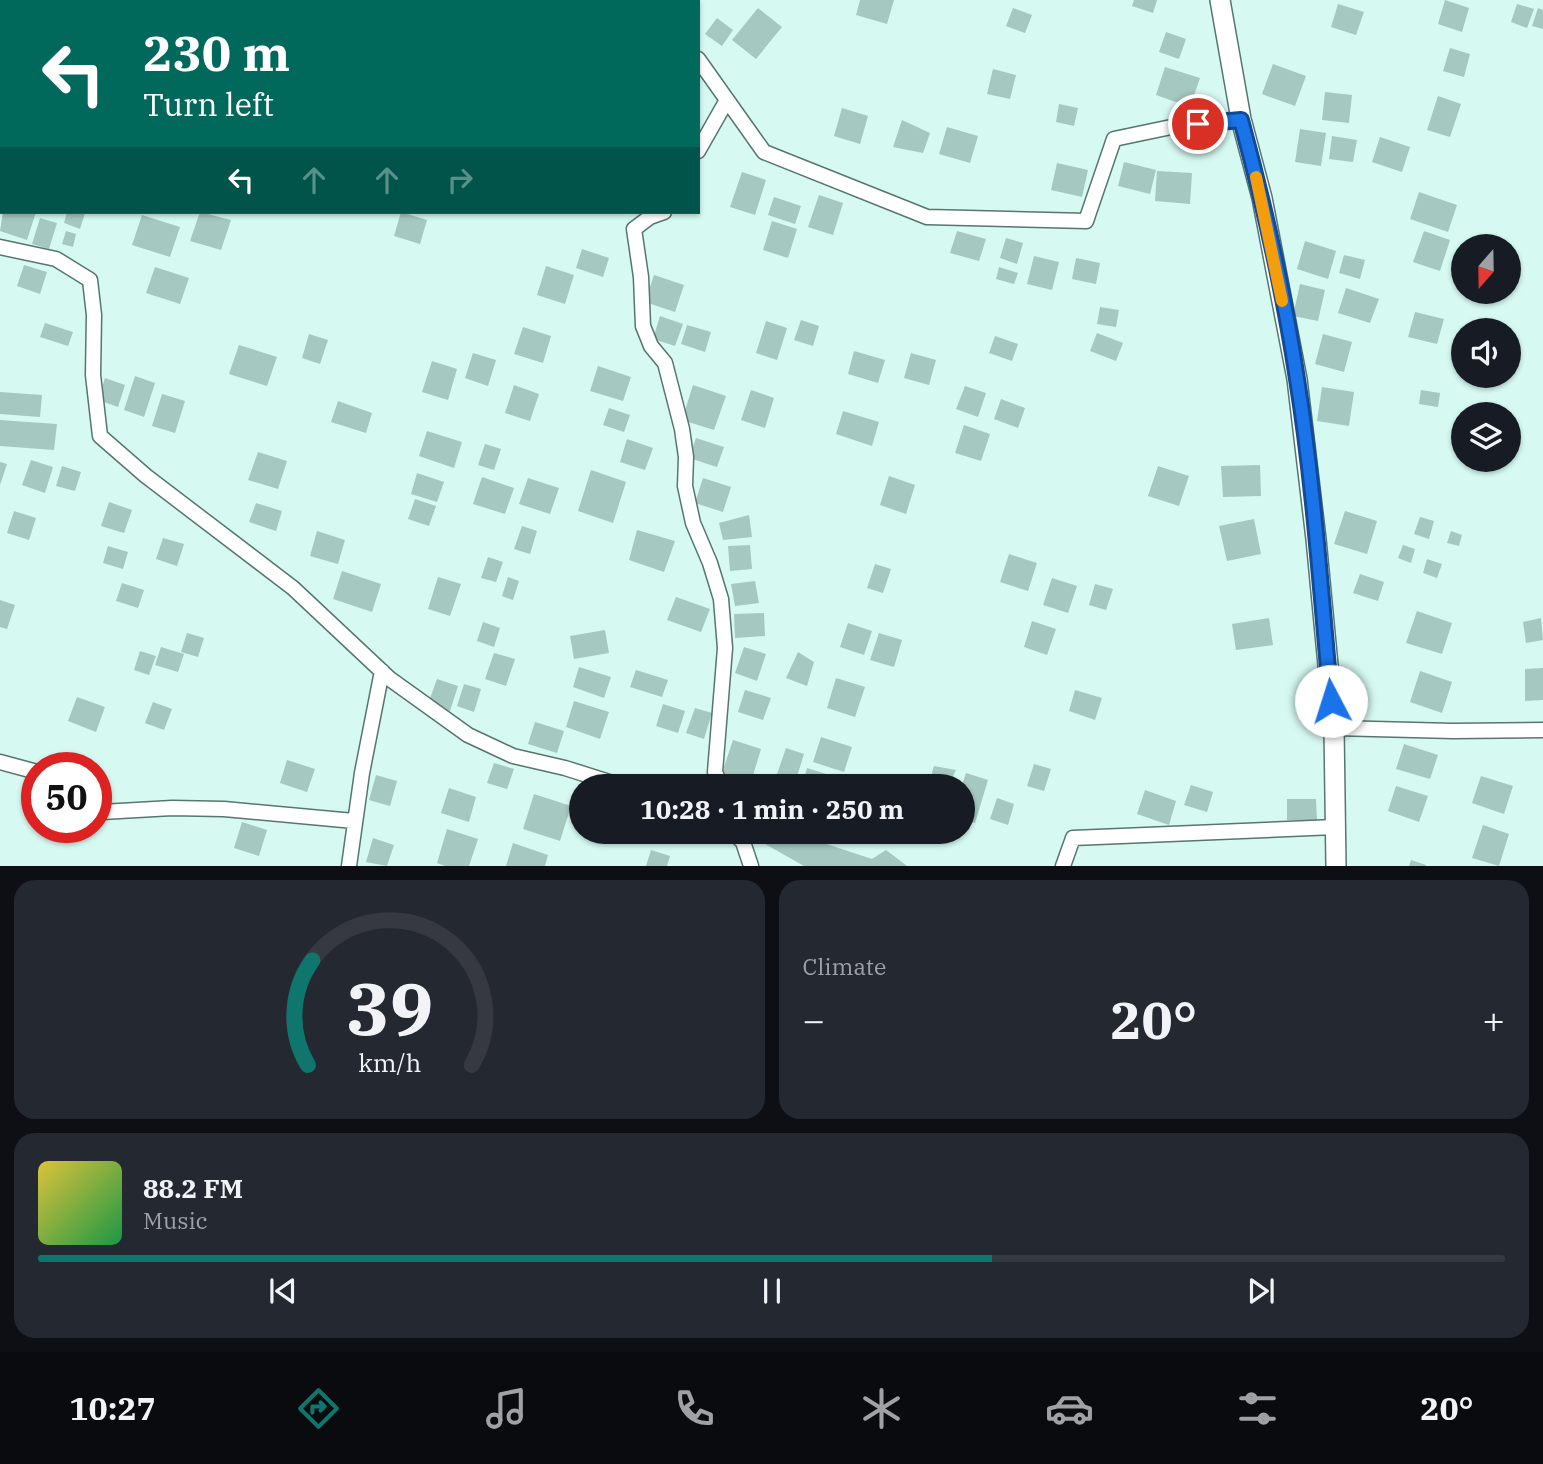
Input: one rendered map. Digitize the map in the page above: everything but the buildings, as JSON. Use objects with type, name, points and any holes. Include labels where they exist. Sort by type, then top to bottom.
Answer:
[{"type":"main road","points":[[1220,0],[1241,120],[1262,198],[1297,379],[1334,728],[1336,866]]},
{"type":"street","points":[[700,62],[764,152],[927,216],[1086,221],[1114,139],[1176,126],[1241,120]]},
{"type":"street","points":[[700,147],[727,100]]},
{"type":"street","points":[[659,214],[634,229],[641,278],[643,326],[650,346],[665,363],[682,429],[686,457],[685,486],[690,511],[721,599],[725,648],[716,774]]},
{"type":"street","points":[[0,247],[56,259],[90,280],[94,315],[93,375],[100,436],[157,484],[293,588],[382,671],[468,735],[513,756],[584,774]]},
{"type":"street","points":[[349,866],[354,821],[382,671]]},
{"type":"street","points":[[1334,728],[1543,730]]},
{"type":"street","points":[[0,762],[21,768]]},
{"type":"street","points":[[112,811],[172,808],[224,809],[354,821]]},
{"type":"street","points":[[1063,866],[1073,838],[1335,827]]},
{"type":"street","points":[[744,844],[751,866]]},
{"type":"slow traffic","points":[[1256,177],[1282,301]]},
{"type":"route","points":[[1198,124],[1241,120],[1262,198],[1297,379],[1331,701]]}]
